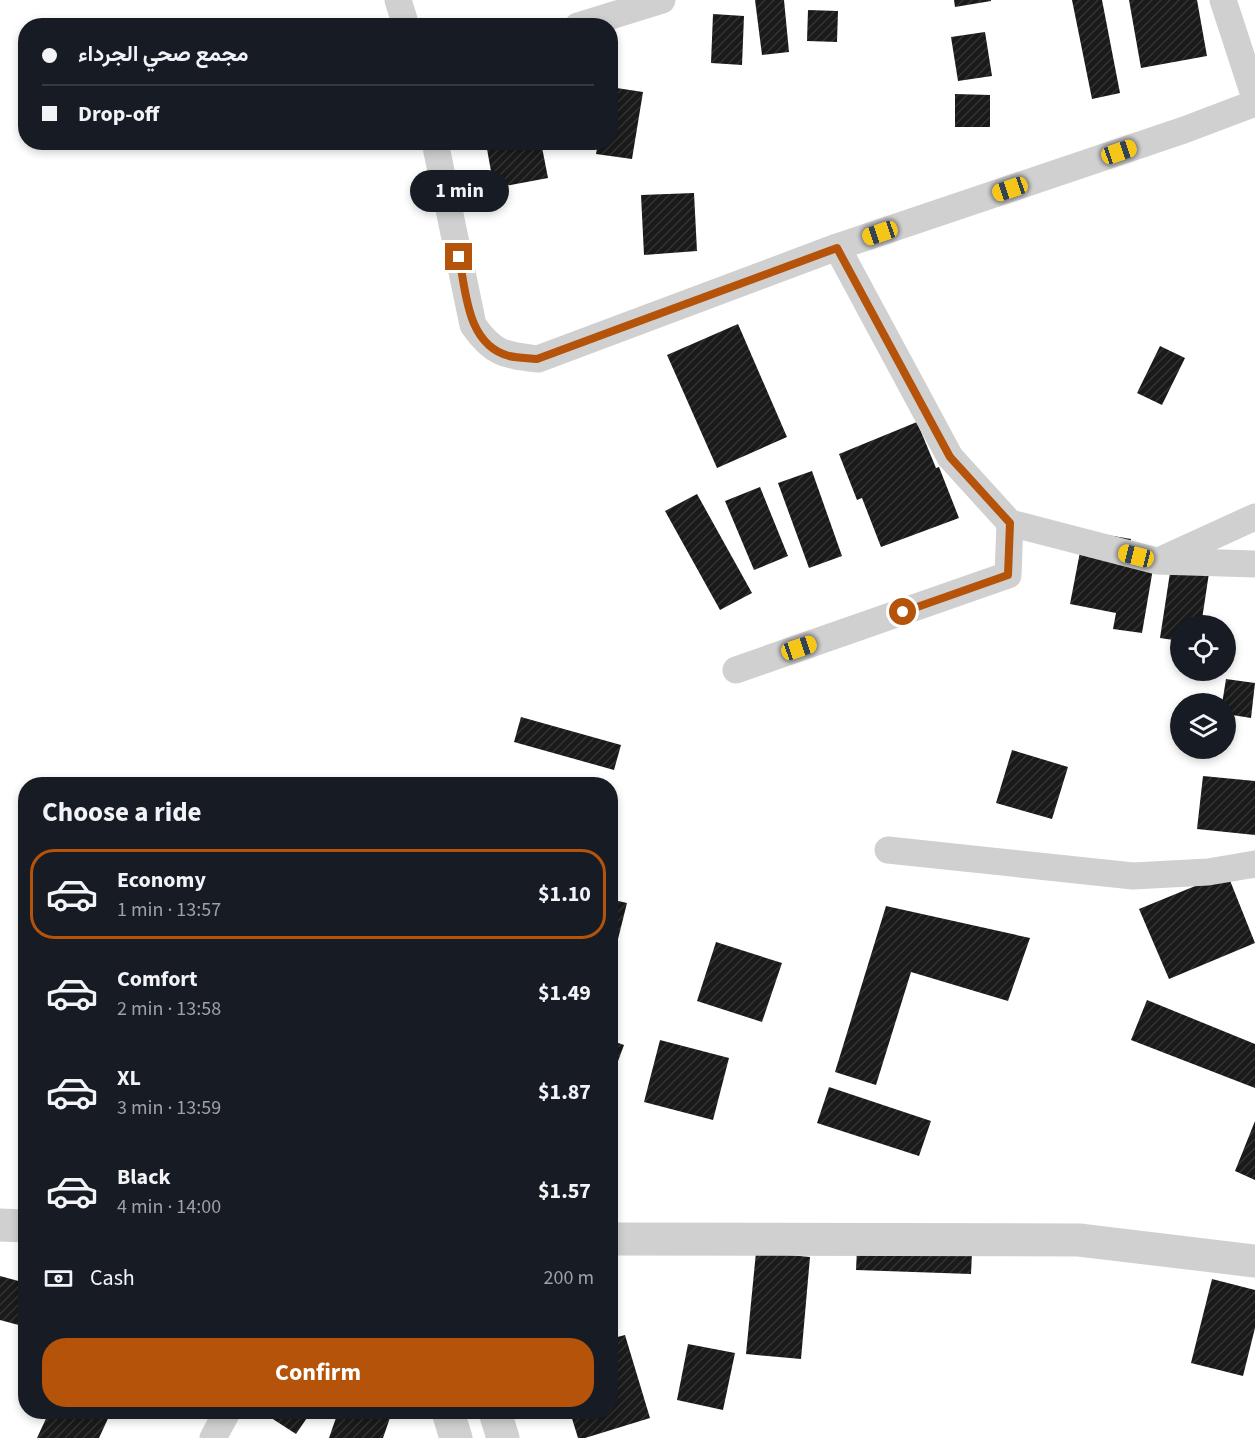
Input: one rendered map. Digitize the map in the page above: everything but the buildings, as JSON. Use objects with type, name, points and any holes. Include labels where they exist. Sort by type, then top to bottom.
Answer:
[{"type":"street","points":[[398,0],[404,18]]},
{"type":"street","points":[[604,18],[662,0]]},
{"type":"street","points":[[1223,0],[1255,98]]},
{"type":"street","points":[[437,150],[473,325],[485,343],[508,356],[537,359],[837,248],[1255,103]]},
{"type":"street","points":[[837,248],[950,457],[1010,523],[1157,561],[1255,564]]},
{"type":"street","points":[[1157,561],[1255,517]]},
{"type":"street","points":[[736,670],[1008,575],[1010,523]]},
{"type":"street","points":[[888,850],[1133,876],[1208,872],[1255,864]]},
{"type":"street","points":[[0,1225],[18,1226]]},
{"type":"street","points":[[618,1239],[1079,1240],[1255,1261]]},
{"type":"street","points":[[213,1438],[223,1419]]},
{"type":"street","points":[[450,1419],[456,1438]]},
{"type":"street","points":[[497,1419],[503,1438]]},
{"type":"route","points":[[459,257],[473,325],[485,343],[508,356],[537,359],[837,248],[950,457],[1010,523],[1008,575],[903,612]]}]
